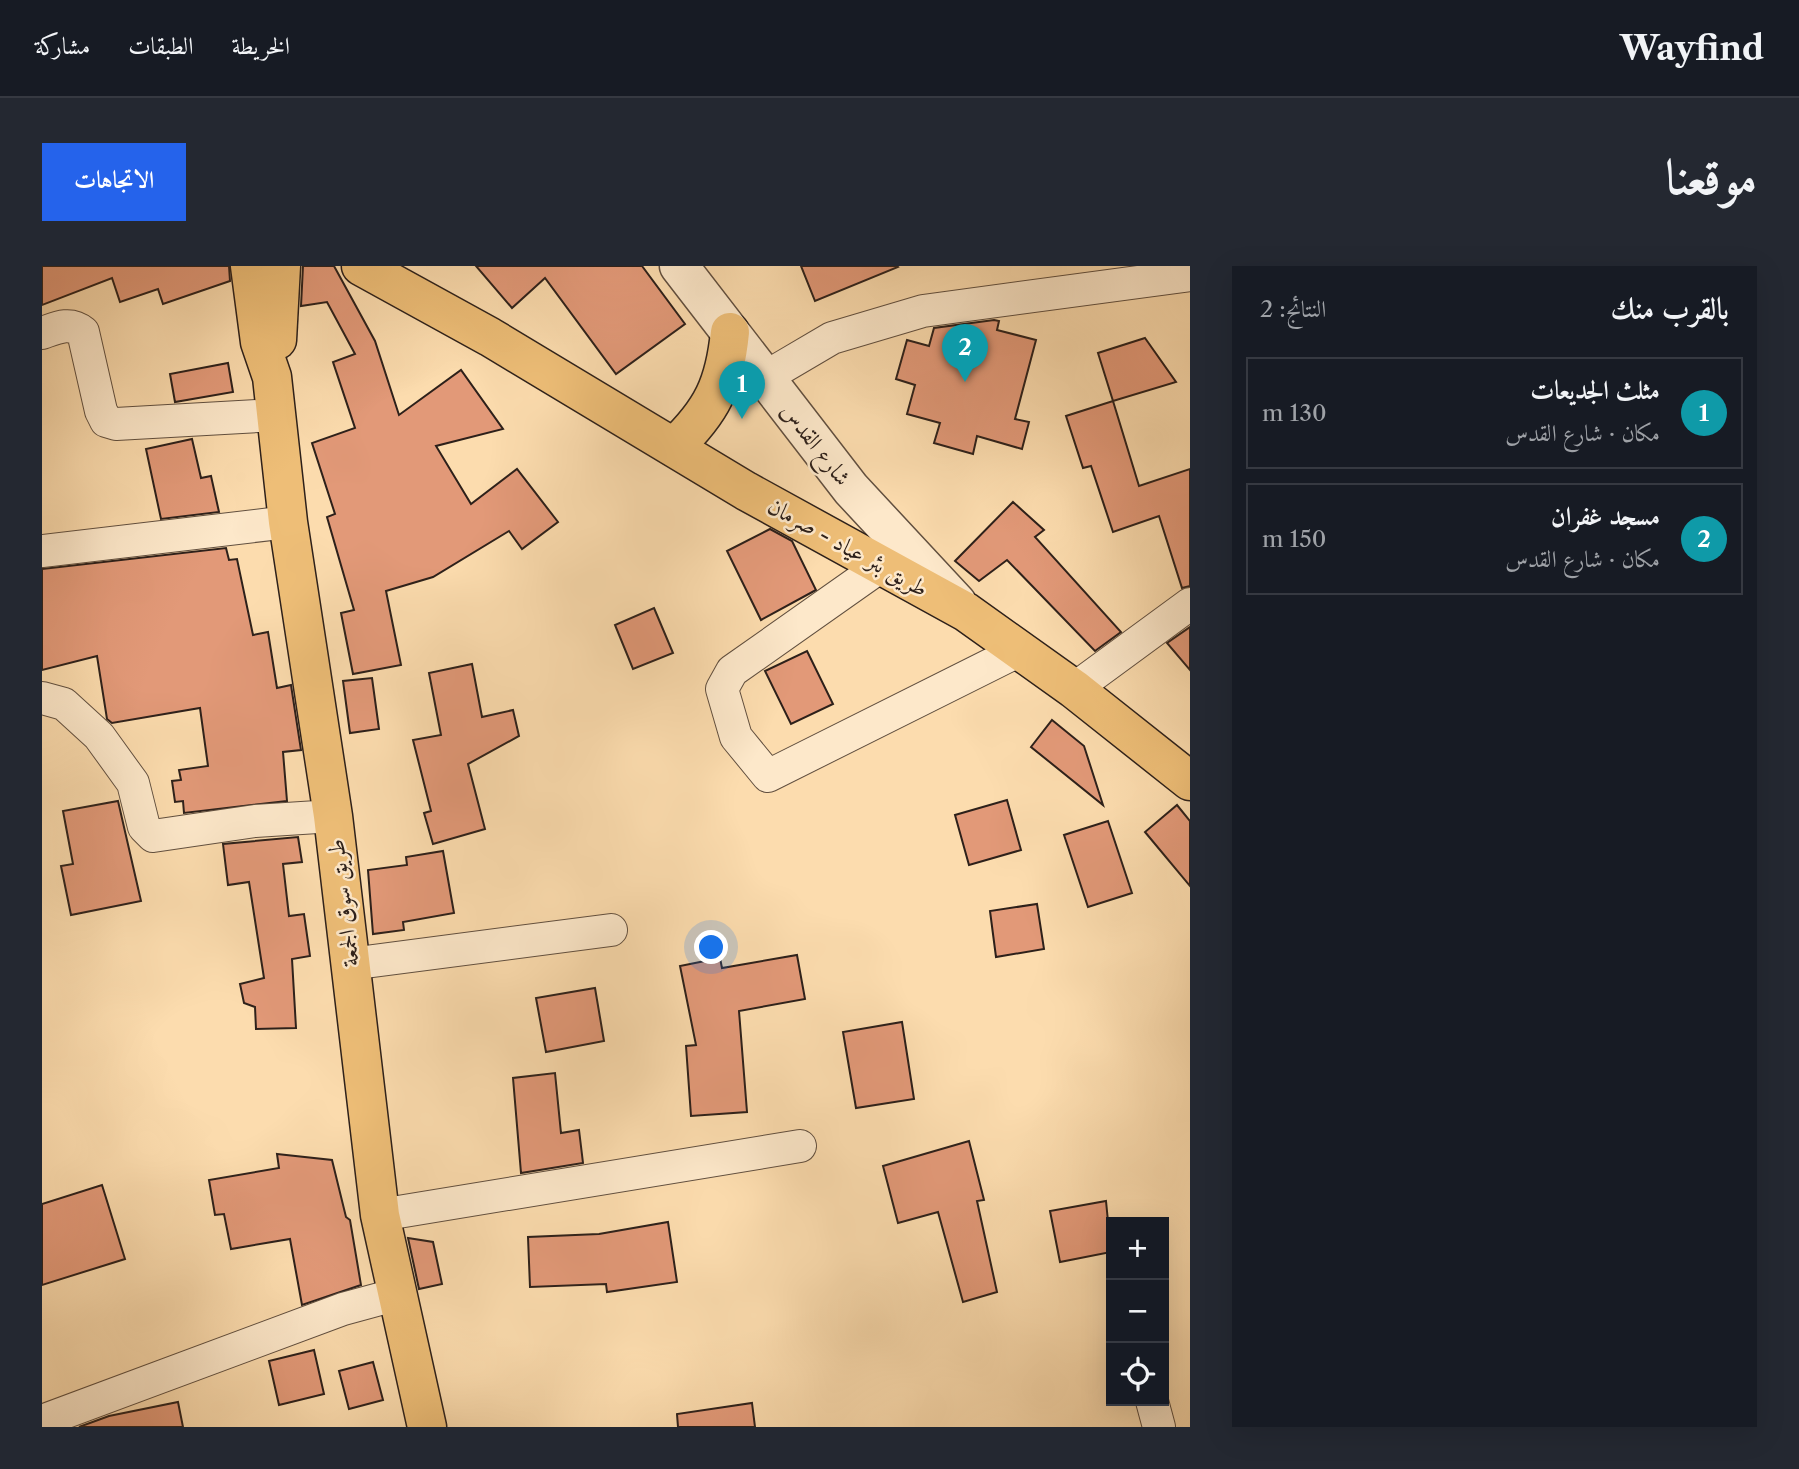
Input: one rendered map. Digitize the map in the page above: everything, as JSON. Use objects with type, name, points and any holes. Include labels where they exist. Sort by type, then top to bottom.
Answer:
[{"type":"main road","name":"طريق سوق الجمعة","points":[[250,266],[260,342],[272,377]]},
{"type":"main road","name":"طريق سوق الجمعة","points":[[281,266],[272,377],[288,522],[333,816],[380,1215],[427,1427]]},
{"type":"main road","points":[[361,266],[490,337]]},
{"type":"main road","points":[[400,266],[490,337]]},
{"type":"main road","points":[[674,447],[698,424],[716,396],[727,365],[730,332]]},
{"type":"main road","name":"طريق بئر عياد - صرمان","points":[[490,337],[746,491],[966,612],[1074,689],[1190,781]]},
{"type":"street","name":"شارع القدس","points":[[679,266],[851,489],[966,612]]},
{"type":"street","points":[[764,378],[832,338],[923,311],[1190,275]]},
{"type":"street","points":[[42,333],[64,326],[77,327],[83,332],[101,411],[106,421],[116,424],[276,415]]},
{"type":"street","points":[[42,551],[288,522]]},
{"type":"street","points":[[881,566],[732,671],[722,689],[736,737],[768,776],[1020,650]]},
{"type":"street","points":[[1074,689],[1190,604]]},
{"type":"street","points":[[42,698],[64,704],[99,736],[133,783],[144,827],[153,836],[255,821],[333,816]]},
{"type":"street","points":[[350,964],[611,930]]},
{"type":"street","points":[[380,1215],[800,1146]]},
{"type":"street","points":[[42,1422],[343,1309],[398,1294]]},
{"type":"street","points":[[1153,1406],[1159,1427]]},
{"type":"building","points":[[42,266],[229,266],[230,281],[163,304],[158,289],[120,302],[112,278],[42,305]]},
{"type":"building","points":[[303,266],[334,266],[375,341],[399,415],[461,370],[503,429],[436,446],[471,504],[517,469],[558,522],[522,549],[509,531],[433,577],[386,591],[401,665],[353,674],[341,613],[354,610],[327,517],[335,514],[312,443],[355,428],[333,362],[355,354],[327,302],[301,306]]},
{"type":"building","points":[[476,266],[642,266],[685,324],[616,374],[545,278],[512,308]]},
{"type":"building","points":[[801,266],[897,266],[898,267],[815,301]]},
{"type":"building","points":[[999,321],[997,330],[1036,340],[1015,419],[1029,422],[1022,449],[977,436],[973,454],[934,443],[940,423],[907,414],[915,385],[896,379],[907,340],[929,346],[934,328]]},
{"type":"building","points":[[1145,338],[1176,382],[1113,401],[1098,353]]},
{"type":"building","points":[[228,363],[233,392],[175,402],[170,374]]},
{"type":"building","points":[[1113,401],[1139,486],[1190,469],[1190,586],[1182,588],[1159,516],[1113,532],[1091,466],[1083,468],[1066,416]]},
{"type":"building","points":[[192,439],[201,478],[211,476],[219,512],[161,519],[146,449]]},
{"type":"building","points":[[1013,502],[1044,530],[1035,537],[1121,632],[1095,651],[1007,560],[979,581],[955,561]]},
{"type":"building","points":[[770,529],[792,541],[816,590],[761,620],[727,551]]},
{"type":"building","points":[[226,548],[229,560],[237,559],[253,635],[268,632],[277,688],[291,685],[301,750],[283,752],[287,801],[184,813],[183,801],[175,802],[172,781],[181,780],[179,770],[208,766],[200,708],[112,723],[107,719],[97,656],[42,670],[42,569]]},
{"type":"building","points":[[654,608],[673,653],[633,669],[615,625]]},
{"type":"building","points":[[1190,627],[1190,670],[1167,643]]},
{"type":"building","points":[[807,651],[833,704],[791,724],[765,671]]},
{"type":"building","points":[[472,664],[482,717],[513,710],[519,736],[468,764],[485,829],[433,844],[424,813],[431,811],[413,740],[441,735],[429,673]]},
{"type":"building","points":[[372,678],[379,729],[350,733],[343,681]]},
{"type":"building","points":[[1052,720],[1084,746],[1103,805],[1031,747]]},
{"type":"building","points":[[1007,800],[1021,850],[969,865],[955,815]]},
{"type":"building","points":[[118,801],[141,901],[71,915],[61,866],[73,864],[63,811]]},
{"type":"building","points":[[1177,805],[1190,821],[1190,886],[1145,832]]},
{"type":"building","points":[[1108,821],[1132,893],[1088,907],[1064,835]]},
{"type":"building","points":[[298,837],[302,862],[283,864],[289,916],[304,914],[310,956],[292,959],[296,1028],[256,1029],[255,1007],[244,1003],[240,984],[264,978],[249,882],[228,885],[223,844]]},
{"type":"building","points":[[443,851],[454,913],[403,922],[404,930],[373,934],[368,870],[407,865],[406,857]]},
{"type":"building","points":[[1037,904],[1044,949],[996,957],[990,911]]},
{"type":"building","points":[[797,955],[805,999],[739,1011],[747,1112],[691,1116],[686,1046],[696,1045],[680,966],[720,958],[722,968]]},
{"type":"building","points":[[595,988],[604,1041],[546,1052],[536,998]]},
{"type":"building","points":[[902,1022],[914,1099],[856,1108],[843,1032]]},
{"type":"building","points":[[555,1073],[561,1133],[579,1130],[583,1163],[521,1173],[513,1078]]},
{"type":"building","points":[[969,1141],[984,1200],[977,1201],[997,1292],[963,1302],[938,1212],[898,1223],[883,1166]]},
{"type":"building","points":[[277,1154],[332,1160],[346,1217],[350,1220],[361,1285],[302,1305],[290,1239],[231,1249],[224,1214],[215,1215],[209,1180],[279,1168]]},
{"type":"building","points":[[102,1185],[125,1259],[42,1285],[42,1204]]},
{"type":"building","points":[[1106,1201],[1106,1253],[1060,1262],[1050,1211]]},
{"type":"building","points":[[668,1222],[677,1282],[607,1292],[606,1284],[530,1287],[528,1237],[599,1234]]},
{"type":"building","points":[[408,1238],[433,1242],[442,1284],[419,1289]]},
{"type":"building","points":[[314,1350],[324,1394],[279,1405],[269,1361]]},
{"type":"building","points":[[373,1362],[383,1400],[349,1409],[339,1371]]},
{"type":"building","points":[[178,1402],[183,1427],[79,1427],[109,1416]]},
{"type":"building","points":[[752,1403],[755,1427],[678,1427],[677,1414]]},
{"type":"place","name":"مسجد غفران","points":[[965,382]]},
{"type":"place","name":"مثلث الجديعات","points":[[742,419]]}]
